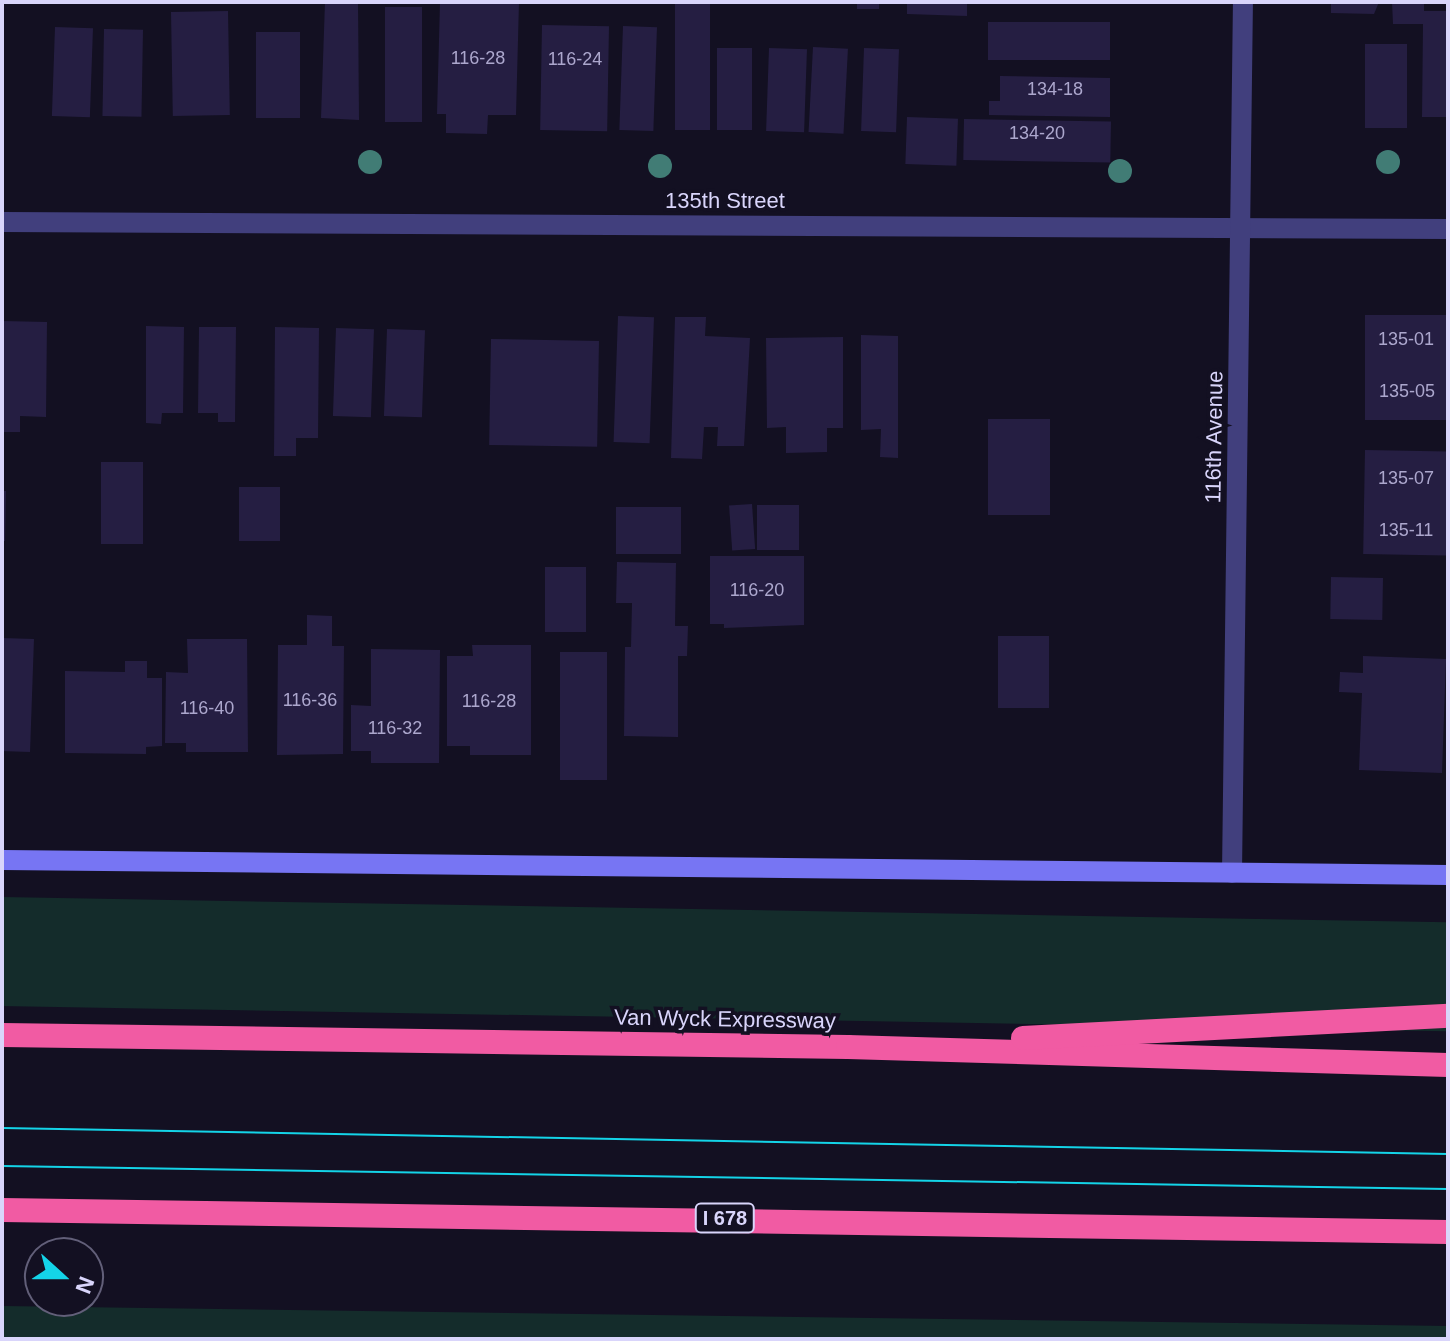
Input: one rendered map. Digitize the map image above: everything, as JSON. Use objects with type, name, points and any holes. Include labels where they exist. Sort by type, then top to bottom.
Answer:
[{"type":"highway","points":[[848,1047],[1448,1016]]},
{"type":"highway","name":"Van Wyck Expressway","points":[[2,1035],[848,1047],[1448,1065]]},
{"type":"highway","name":"I 678","points":[[2,1210],[1445,1233]]},
{"type":"main road","points":[[2,860],[1448,875]]},
{"type":"street","name":"116th Avenue","points":[[1232,873],[1243,2]]},
{"type":"street","name":"135th Street","points":[[2,222],[1448,229]]},
{"type":"green space","points":[[2,897],[1448,922],[1446,1031],[2,1006]]},
{"type":"green space","points":[[2,1306],[24,1306],[24,1317],[104,1317],[104,1307],[1448,1326],[1448,1339],[2,1339]]},
{"type":"building","points":[[325,2],[358,2],[359,120],[321,118]]},
{"type":"building","points":[[440,2],[519,2],[516,115],[488,115],[487,134],[446,133],[446,114],[437,114]]},
{"type":"building","points":[[675,2],[710,2],[710,130],[675,130]]},
{"type":"building","points":[[857,2],[879,2],[879,9],[857,9]]},
{"type":"building","points":[[907,2],[967,2],[967,16],[907,14]]},
{"type":"building","points":[[1331,2],[1379,2],[1374,14],[1331,13]]},
{"type":"building","points":[[1392,2],[1424,2],[1424,11],[1448,11],[1448,117],[1422,117],[1423,24],[1393,24]]},
{"type":"building","points":[[385,7],[422,7],[422,122],[385,122]]},
{"type":"building","points":[[228,11],[230,115],[173,116],[171,12]]},
{"type":"building","points":[[988,22],[1110,22],[1110,60],[988,60]]},
{"type":"building","points":[[542,25],[609,26],[607,131],[540,130]]},
{"type":"building","points":[[623,26],[657,27],[653,131],[619,130]]},
{"type":"building","points":[[55,27],[93,28],[90,117],[52,116]]},
{"type":"building","points":[[104,29],[143,30],[141,117],[102,116]]},
{"type":"building","points":[[256,32],[300,32],[300,118],[256,118]]},
{"type":"building","points":[[1365,44],[1407,44],[1407,128],[1365,128]]},
{"type":"building","points":[[813,47],[848,49],[844,134],[809,132]]},
{"type":"building","points":[[717,48],[752,48],[752,130],[717,130]]},
{"type":"building","points":[[769,48],[807,49],[804,132],[766,131]]},
{"type":"building","points":[[864,48],[899,49],[896,132],[861,131]]},
{"type":"building","points":[[1000,76],[1110,78],[1110,117],[989,115],[989,101],[1000,101]]},
{"type":"building","points":[[907,117],[958,119],[956,166],[905,164]]},
{"type":"building","points":[[964,119],[1111,122],[1110,163],[963,160]]},
{"type":"building","points":[[1365,315],[1448,315],[1448,420],[1365,420]]},
{"type":"building","points":[[618,316],[654,317],[650,443],[614,442]]},
{"type":"building","points":[[675,317],[706,317],[705,336],[750,338],[744,446],[717,446],[718,427],[704,427],[702,459],[671,458]]},
{"type":"building","points":[[2,321],[47,322],[46,417],[20,416],[20,432],[2,432]]},
{"type":"building","points":[[146,326],[184,327],[183,413],[162,413],[161,424],[146,423]]},
{"type":"building","points":[[199,327],[236,327],[235,422],[218,422],[218,413],[198,413]]},
{"type":"building","points":[[275,327],[319,328],[318,438],[296,438],[296,456],[274,456]]},
{"type":"building","points":[[336,328],[374,329],[371,417],[333,416]]},
{"type":"building","points":[[387,329],[425,330],[422,417],[384,416]]},
{"type":"building","points":[[861,335],[898,336],[898,458],[880,457],[881,429],[861,430]]},
{"type":"building","points":[[843,337],[843,428],[827,428],[827,452],[786,453],[786,427],[767,428],[766,338]]},
{"type":"building","points":[[491,339],[599,341],[597,447],[489,445]]},
{"type":"building","points":[[988,419],[1050,419],[1050,515],[988,515]]},
{"type":"building","points":[[1365,450],[1448,451],[1446,555],[1363,554]]},
{"type":"building","points":[[101,462],[143,462],[143,544],[101,544]]},
{"type":"building","points":[[239,487],[280,487],[280,541],[239,541]]},
{"type":"building","points":[[2,491],[6,491],[5,541],[2,541]]},
{"type":"building","points":[[752,504],[755,549],[732,550],[729,506]]},
{"type":"building","points":[[757,505],[799,505],[799,550],[757,550]]},
{"type":"building","points":[[616,507],[681,507],[681,554],[616,554]]},
{"type":"building","points":[[710,556],[804,556],[804,625],[724,628],[724,624],[710,624]]},
{"type":"building","points":[[617,562],[676,563],[675,626],[688,626],[687,656],[678,656],[678,737],[624,736],[625,647],[631,647],[632,603],[616,603]]},
{"type":"building","points":[[545,567],[586,567],[586,632],[545,632]]},
{"type":"building","points":[[1331,577],[1383,578],[1382,620],[1330,619]]},
{"type":"building","points":[[307,615],[332,616],[332,646],[344,646],[343,754],[277,755],[278,645],[307,645]]},
{"type":"building","points":[[998,636],[1049,636],[1049,708],[998,708]]},
{"type":"building","points":[[2,638],[34,639],[30,752],[2,751]]},
{"type":"building","points":[[187,639],[247,639],[248,752],[186,752],[186,743],[165,743],[166,672],[188,673]]},
{"type":"building","points":[[472,645],[531,645],[531,755],[470,755],[470,746],[447,746],[447,656],[473,656]]},
{"type":"building","points":[[371,649],[440,650],[439,763],[371,763],[371,751],[351,751],[351,705],[371,706]]},
{"type":"building","points":[[560,652],[607,652],[607,780],[560,780]]},
{"type":"building","points":[[1363,656],[1446,659],[1442,773],[1359,770],[1362,693],[1339,692],[1340,672],[1363,673]]},
{"type":"building","points":[[125,661],[147,661],[147,678],[162,678],[162,746],[146,747],[146,754],[65,753],[65,671],[125,672]]},
{"type":"tram line","points":[[2,1128],[1448,1154]]},
{"type":"tram line","points":[[2,1166],[1448,1189]]}]
